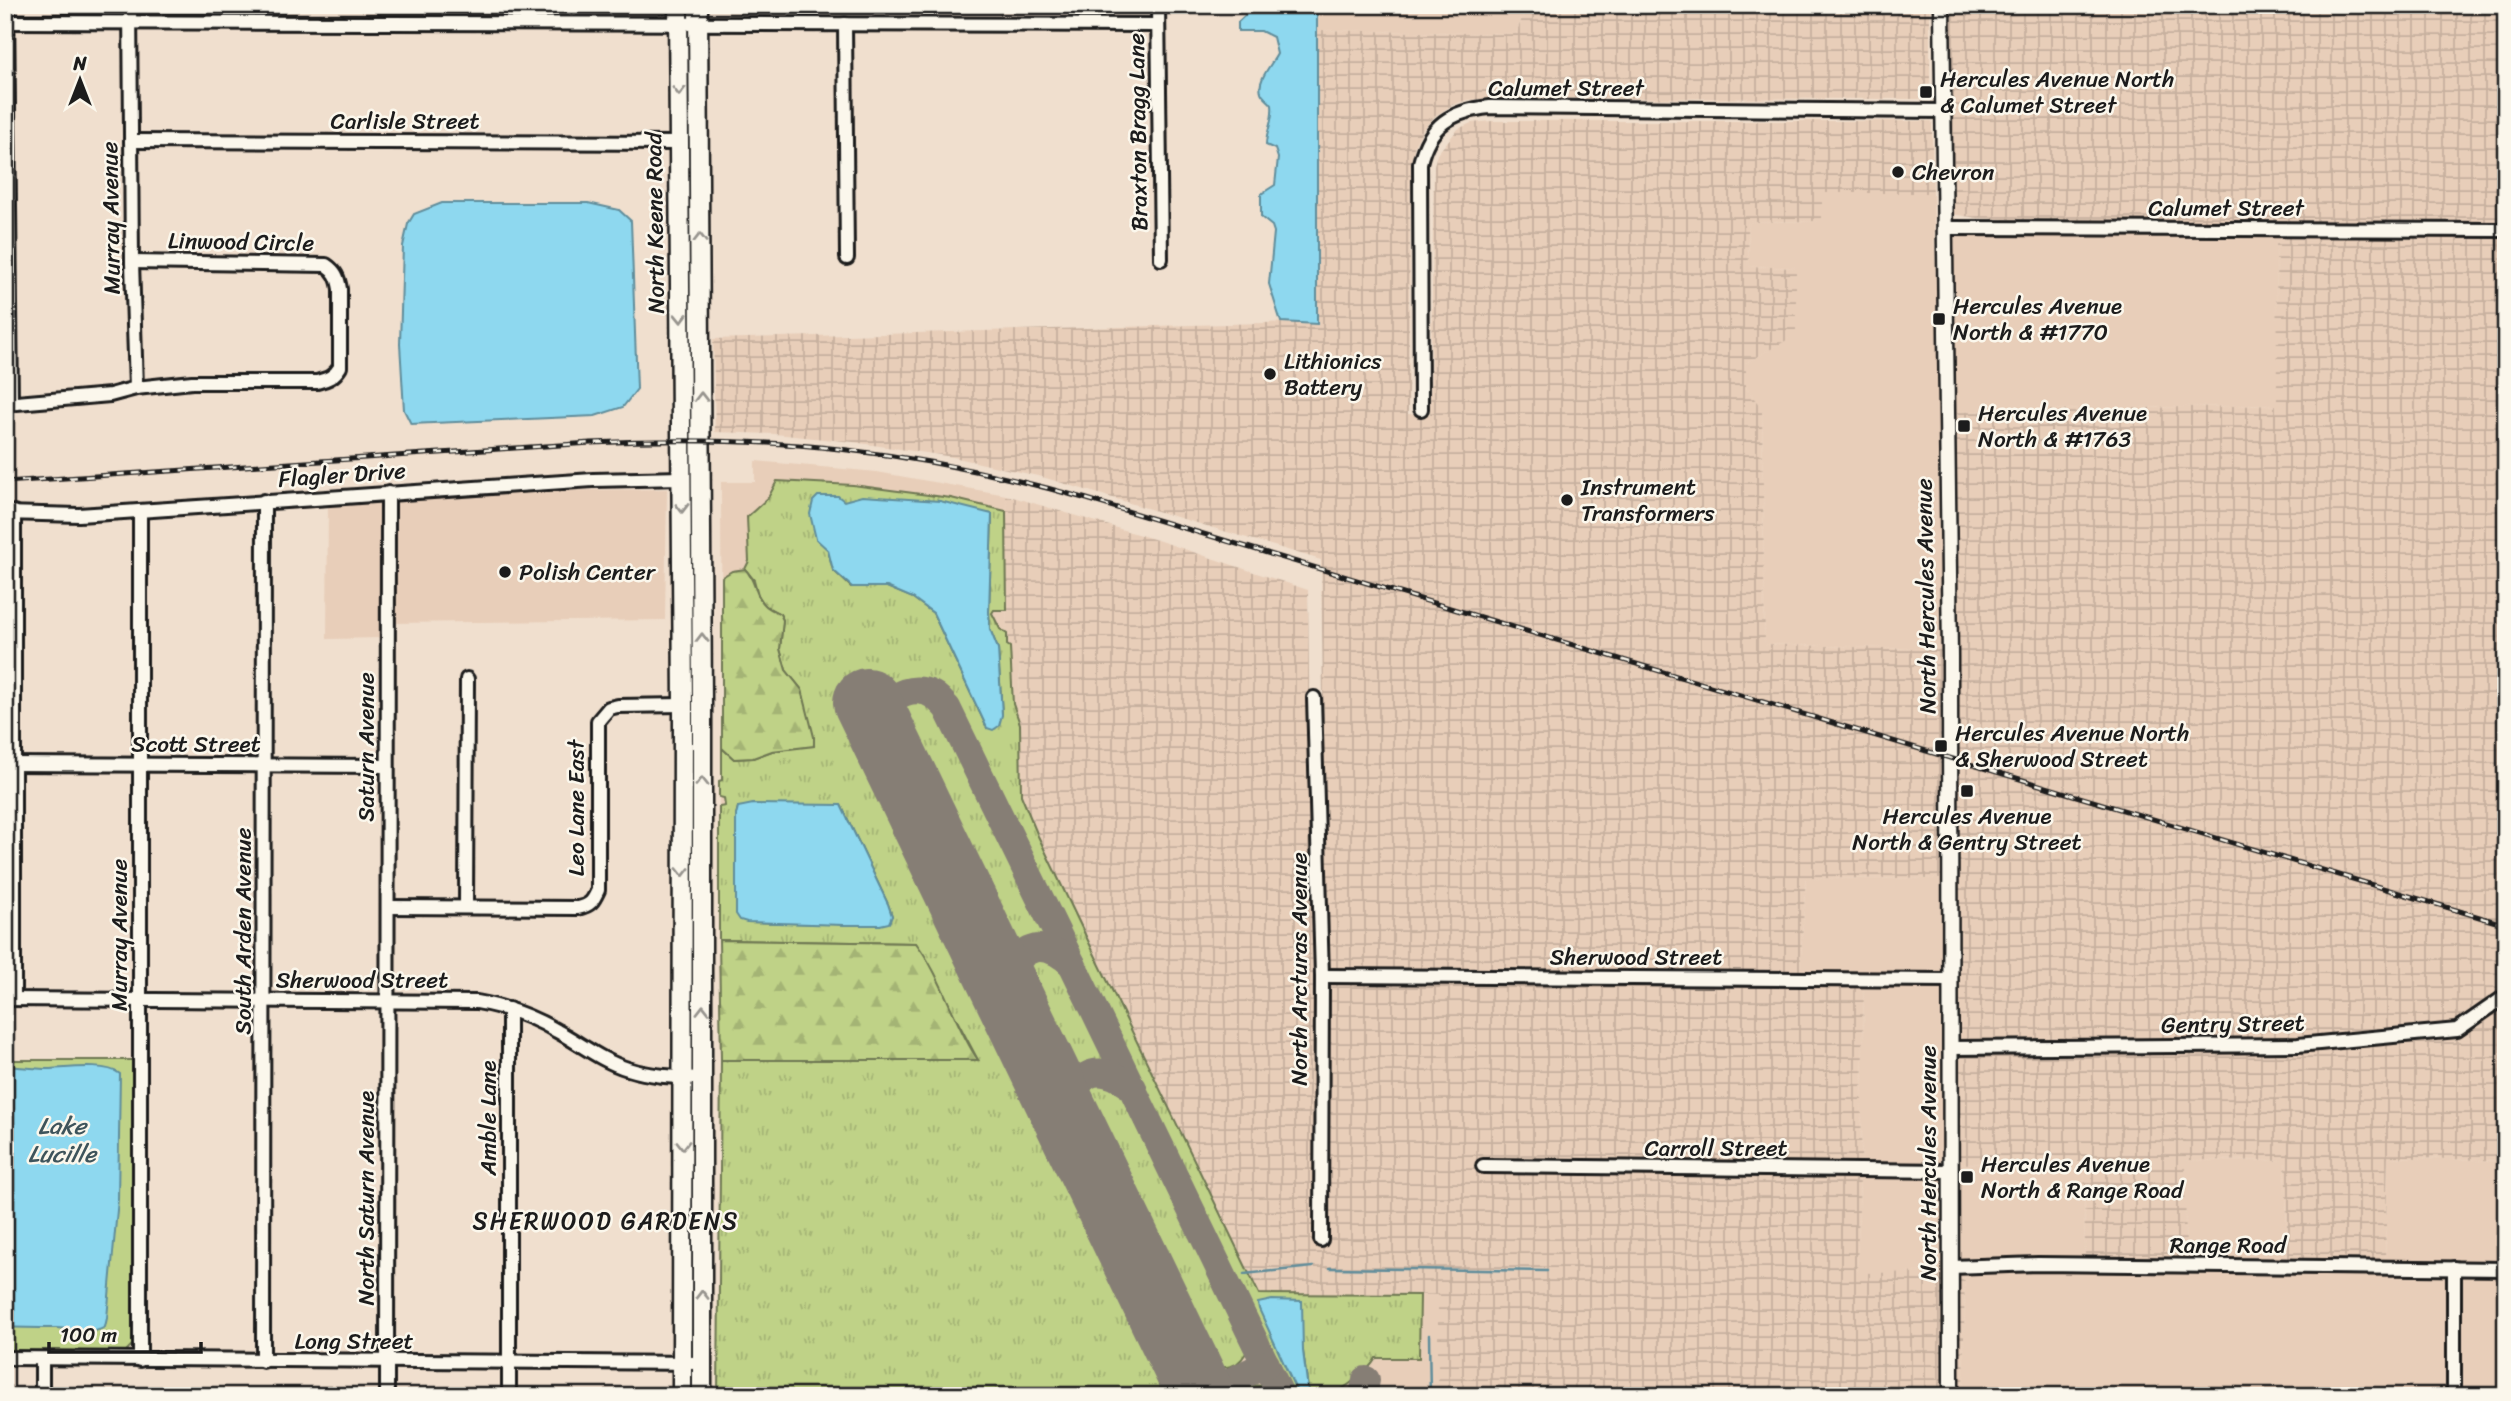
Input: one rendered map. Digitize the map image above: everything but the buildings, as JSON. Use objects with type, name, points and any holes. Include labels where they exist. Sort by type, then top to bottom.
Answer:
[{"type":"main road","name":"North Keene Road","points":[[678,14],[683,705],[682,1363]]},
{"type":"main road","name":"North Keene Road","points":[[698,14],[702,1363]]},
{"type":"main road","points":[[682,1363],[682,1396]]},
{"type":"main road","points":[[702,1363],[702,1396]]},
{"type":"street","points":[[7,5],[8,404],[110,395],[136,388]]},
{"type":"street","name":"Murray Avenue","points":[[130,5],[136,388]]},
{"type":"street","name":"Braxton Bragg Lane","points":[[1158,5],[1161,259]]},
{"type":"street","name":"North Hercules Avenue","points":[[1942,5],[1946,228],[1951,1396]]},
{"type":"street","points":[[6,22],[130,23],[698,14],[845,24],[1158,25]]},
{"type":"street","points":[[845,24],[847,258]]},
{"type":"street","name":"Calumet Street","points":[[1421,409],[1420,163],[1430,136],[1454,115],[1470,109],[1490,107],[1944,111]]},
{"type":"street","name":"Carlisle Street","points":[[131,141],[679,143]]},
{"type":"street","name":"Calumet Street","points":[[1946,228],[2506,230]]},
{"type":"street","name":"Linwood Circle","points":[[132,262],[316,263],[333,270],[340,289],[341,357],[335,374],[328,379],[317,382],[192,382],[136,388]]},
{"type":"street","name":"Flagler Drive","points":[[9,513],[79,515],[593,480],[682,478]]},
{"type":"street","name":"Saturn Avenue","points":[[387,1000],[388,493]]},
{"type":"street","name":"South Arden Avenue","points":[[263,1361],[264,501]]},
{"type":"street","name":"Murray Avenue","points":[[140,511],[140,1360]]},
{"type":"street","points":[[9,513],[10,999]]},
{"type":"street","points":[[388,907],[466,907],[467,679]]},
{"type":"street","name":"North Arcturas Avenue","points":[[1314,698],[1322,976],[1321,1240]]},
{"type":"street","name":"Leo Lane East","points":[[466,907],[578,908],[593,902],[598,890],[598,721],[602,714],[618,706],[683,705]]},
{"type":"street","name":"Scott Street","points":[[10,764],[387,766]]},
{"type":"street","name":"Sherwood Street","points":[[1322,976],[1950,980]]},
{"type":"street","name":"Gentry Street","points":[[1950,1048],[2311,1044],[2457,1030],[2506,996]]},
{"type":"street","name":"Sherwood Street","points":[[10,999],[477,1002],[531,1017],[604,1059],[628,1069],[654,1075],[703,1078]]},
{"type":"street","name":"North Saturn Avenue","points":[[387,1000],[387,1396]]},
{"type":"street","name":"Amble Lane","points":[[509,1009],[509,1396]]},
{"type":"street","name":"Carroll Street","points":[[1483,1166],[1950,1171]]},
{"type":"street","name":"Range Road","points":[[1951,1267],[2038,1264],[2506,1269]]},
{"type":"street","points":[[2454,1396],[2455,1268]]},
{"type":"street","name":"Long Street","points":[[5,1358],[702,1363]]},
{"type":"street","points":[[42,1359],[42,1396]]},
{"type":"shaded area","points":[[1317,5],[1526,7],[1516,34],[1317,30]]},
{"type":"shaded area","points":[[1930,5],[1930,99],[1468,100],[1452,105],[1436,115],[1423,129],[1415,144],[1411,161],[1408,414],[1430,414],[1434,165],[1437,154],[1458,129],[1471,123],[1492,121],[1932,121],[1933,193],[1822,193],[1822,221],[1748,222],[1749,266],[1796,268],[1796,335],[1746,363],[1746,387],[1762,409],[1765,644],[1944,650],[1944,879],[1806,878],[1800,970],[1820,973],[1327,970],[1321,560],[1042,477],[953,457],[853,442],[775,434],[715,432],[713,339],[1293,322],[1317,324],[1317,30],[1516,34],[1526,7]]},
{"type":"shaded area","points":[[1948,5],[2506,5],[2506,224],[2119,223],[1977,218],[1951,214]]},
{"type":"shaded area","points":[[1822,193],[1933,193],[1942,472],[1944,650],[1765,644],[1762,410],[1746,387],[1746,363],[1796,334],[1796,268],[1749,266],[1748,222],[1821,221]]},
{"type":"shaded area","points":[[1951,234],[2276,235],[2278,405],[1957,412],[1955,650]]},
{"type":"shaded area","points":[[2276,235],[2506,236],[2506,1161],[2388,1157],[2385,1261],[2288,1261],[2285,1161],[2185,1160],[2186,1260],[2085,1259],[2084,1162],[1955,1164],[1956,1054],[2298,1051],[2373,1043],[2372,1032],[2298,1039],[1957,1042],[1957,412],[2277,405]]},
{"type":"shaded area","points":[[755,461],[877,472],[1006,495],[1007,645],[1019,645],[1021,795],[1080,924],[1259,1294],[1438,1295],[1438,1396],[1115,1396],[978,1060],[721,1060],[721,482],[755,482]]},
{"type":"shaded area","points":[[667,489],[665,620],[392,623],[393,499],[521,491]]},
{"type":"shaded area","points":[[1006,495],[1157,540],[1308,590],[1316,1246],[1326,1246],[1327,981],[1864,985],[1861,1165],[1478,1160],[1477,1172],[1860,1176],[1857,1273],[1945,1272],[1945,1396],[1438,1396],[1438,1295],[1259,1294],[1038,836],[1021,795],[1019,646],[1007,645]]},
{"type":"shaded area","points":[[382,500],[382,638],[327,639],[328,503]]},
{"type":"shaded area","points":[[1806,878],[1944,879],[1945,974],[1820,973],[1800,970]]},
{"type":"shaded area","points":[[1864,985],[1945,986],[1945,1165],[1861,1165]]},
{"type":"shaded area","points":[[2388,1157],[2506,1161],[2506,1263],[2385,1261]]},
{"type":"shaded area","points":[[2184,1160],[2285,1161],[2288,1261],[2186,1260]]},
{"type":"shaded area","points":[[2084,1162],[2085,1259],[1956,1261],[1955,1164]]},
{"type":"shaded area","points":[[1860,1176],[1945,1177],[1945,1272],[1857,1274]]},
{"type":"shaded area","points":[[2038,1270],[2449,1274],[2449,1396],[1963,1396],[1965,1272]]},
{"type":"shaded area","points":[[1965,1272],[1963,1396],[1956,1396],[1956,1273]]},
{"type":"shaded area","points":[[2460,1274],[2506,1275],[2506,1396],[2460,1396]]},
{"type":"green space","points":[[777,481],[853,485],[951,498],[1006,511],[1007,610],[994,610],[992,613],[1000,629],[1007,634],[1007,645],[1010,647],[1013,704],[1020,724],[1021,795],[1038,836],[1259,1294],[1420,1295],[1419,1358],[1376,1358],[1363,1374],[1340,1391],[1326,1396],[1289,1396],[951,700],[939,690],[914,683],[888,689],[849,709],[1182,1396],[718,1396],[721,1060],[978,1060],[916,943],[719,940],[719,807],[725,806],[724,798],[719,797],[722,748],[734,759],[753,758],[772,751],[814,745],[802,690],[786,670],[780,649],[783,620],[780,614],[766,607],[758,595],[754,580],[745,569],[749,561],[747,517],[768,498]],"holes":[[[843,501],[992,514],[989,612],[990,629],[998,649],[1002,715],[987,728],[933,613],[913,598],[887,587],[851,587],[833,570],[828,550]],[[841,805],[892,916],[880,925],[747,922],[737,914],[738,807]],[[1303,1351],[1308,1389],[1305,1394],[1296,1390],[1287,1368]]]},
{"type":"green space","points":[[745,569],[761,601],[780,614],[783,620],[780,649],[786,670],[802,690],[814,746],[734,759],[722,748],[722,577],[732,571]]},
{"type":"green space","points":[[920,696],[933,702],[939,709],[1051,939],[1024,940],[1005,949],[895,719],[896,709],[901,702]]},
{"type":"green space","points":[[719,940],[916,943],[934,971],[978,1060],[721,1060]]},
{"type":"green space","points":[[1041,958],[1049,958],[1066,968],[1112,1062],[1092,1062],[1066,1073],[1021,980],[1027,965]]},
{"type":"green space","name":"Lake Lucille","points":[[5,1060],[132,1060],[132,1345],[125,1352],[5,1351]]},
{"type":"green space","points":[[1103,1082],[1112,1082],[1126,1091],[1249,1346],[1242,1359],[1232,1366],[1219,1367],[1205,1362],[1084,1112],[1088,1093]]},
{"type":"green space","points":[[1250,1385],[1264,1387],[1273,1396],[1233,1396],[1239,1389]]},
{"type":"water","points":[[1256,5],[1317,5],[1317,324],[1281,322],[1269,284],[1274,232],[1272,226],[1261,217],[1261,194],[1275,185],[1278,158],[1275,149],[1266,145],[1272,105],[1262,94],[1260,87],[1277,54],[1273,37],[1261,31],[1238,31],[1238,22]]},
{"type":"water","points":[[442,203],[588,203],[619,210],[631,221],[637,389],[623,407],[595,416],[411,424],[404,410],[400,344],[403,246],[408,224],[414,214]]},
{"type":"water","points":[[818,496],[838,496],[844,501],[862,496],[940,501],[992,514],[989,612],[990,629],[998,649],[1002,715],[999,726],[993,730],[987,728],[933,613],[913,598],[887,587],[852,587],[833,570],[828,550],[816,539],[810,514],[813,501]]},
{"type":"water","points":[[753,804],[841,805],[888,904],[892,916],[889,923],[844,925],[740,920],[736,914],[736,815],[738,807]]},
{"type":"water","name":"Lake Lucille","points":[[5,1066],[44,1069],[94,1067],[120,1074],[118,1199],[107,1318],[105,1327],[99,1330],[87,1332],[63,1328],[5,1327]]},
{"type":"water","points":[[1272,1300],[1302,1301],[1303,1351],[1308,1390],[1305,1394],[1296,1390],[1259,1309],[1258,1303]]},
{"type":"waterway","points":[[1244,1274],[1313,1267]]},
{"type":"waterway","points":[[1330,1268],[1547,1271]]},
{"type":"waterway","points":[[1429,1335],[1430,1396]]},
{"type":"taxiway","points":[[883,736],[884,716],[888,706],[898,695],[913,691],[928,692],[947,708],[1072,964]]},
{"type":"taxiway","points":[[1007,991],[1015,965],[1021,956],[1029,951],[1049,949],[1072,964],[1281,1396]]},
{"type":"taxiway","points":[[1069,1121],[1074,1092],[1079,1082],[1087,1076],[1107,1074],[1133,1088]]},
{"type":"taxiway","points":[[1202,1396],[1266,1364]]},
{"type":"taxiway","points":[[1363,1396],[1366,1380]]},
{"type":"runway","points":[[867,702],[1201,1396]]},
{"type":"railway","points":[[5,482],[656,441],[781,444],[902,457],[963,468],[1087,499],[2506,925]]},
{"type":"place","name":"Hercules Avenue North & Calumet Street","points":[[1926,92]]},
{"type":"place","name":"Chevron","points":[[1898,172]]},
{"type":"place","name":"Hercules Avenue North & #1770","points":[[1939,319]]},
{"type":"place","name":"Lithionics Battery","points":[[1270,374]]},
{"type":"place","name":"Hercules Avenue North & #1763","points":[[1964,426]]},
{"type":"place","name":"Instrument Transformers","points":[[1567,500]]},
{"type":"place","name":"Polish Center","points":[[505,572]]},
{"type":"place","name":"Hercules Avenue North & Sherwood Street","points":[[1941,746]]},
{"type":"place","name":"Hercules Avenue North & Gentry Street","points":[[1967,791]]},
{"type":"place","name":"Hercules Avenue North & Range Road","points":[[1967,1177]]},
{"type":"district","name":"SHERWOOD GARDENS","points":[[606,1221]]}]
